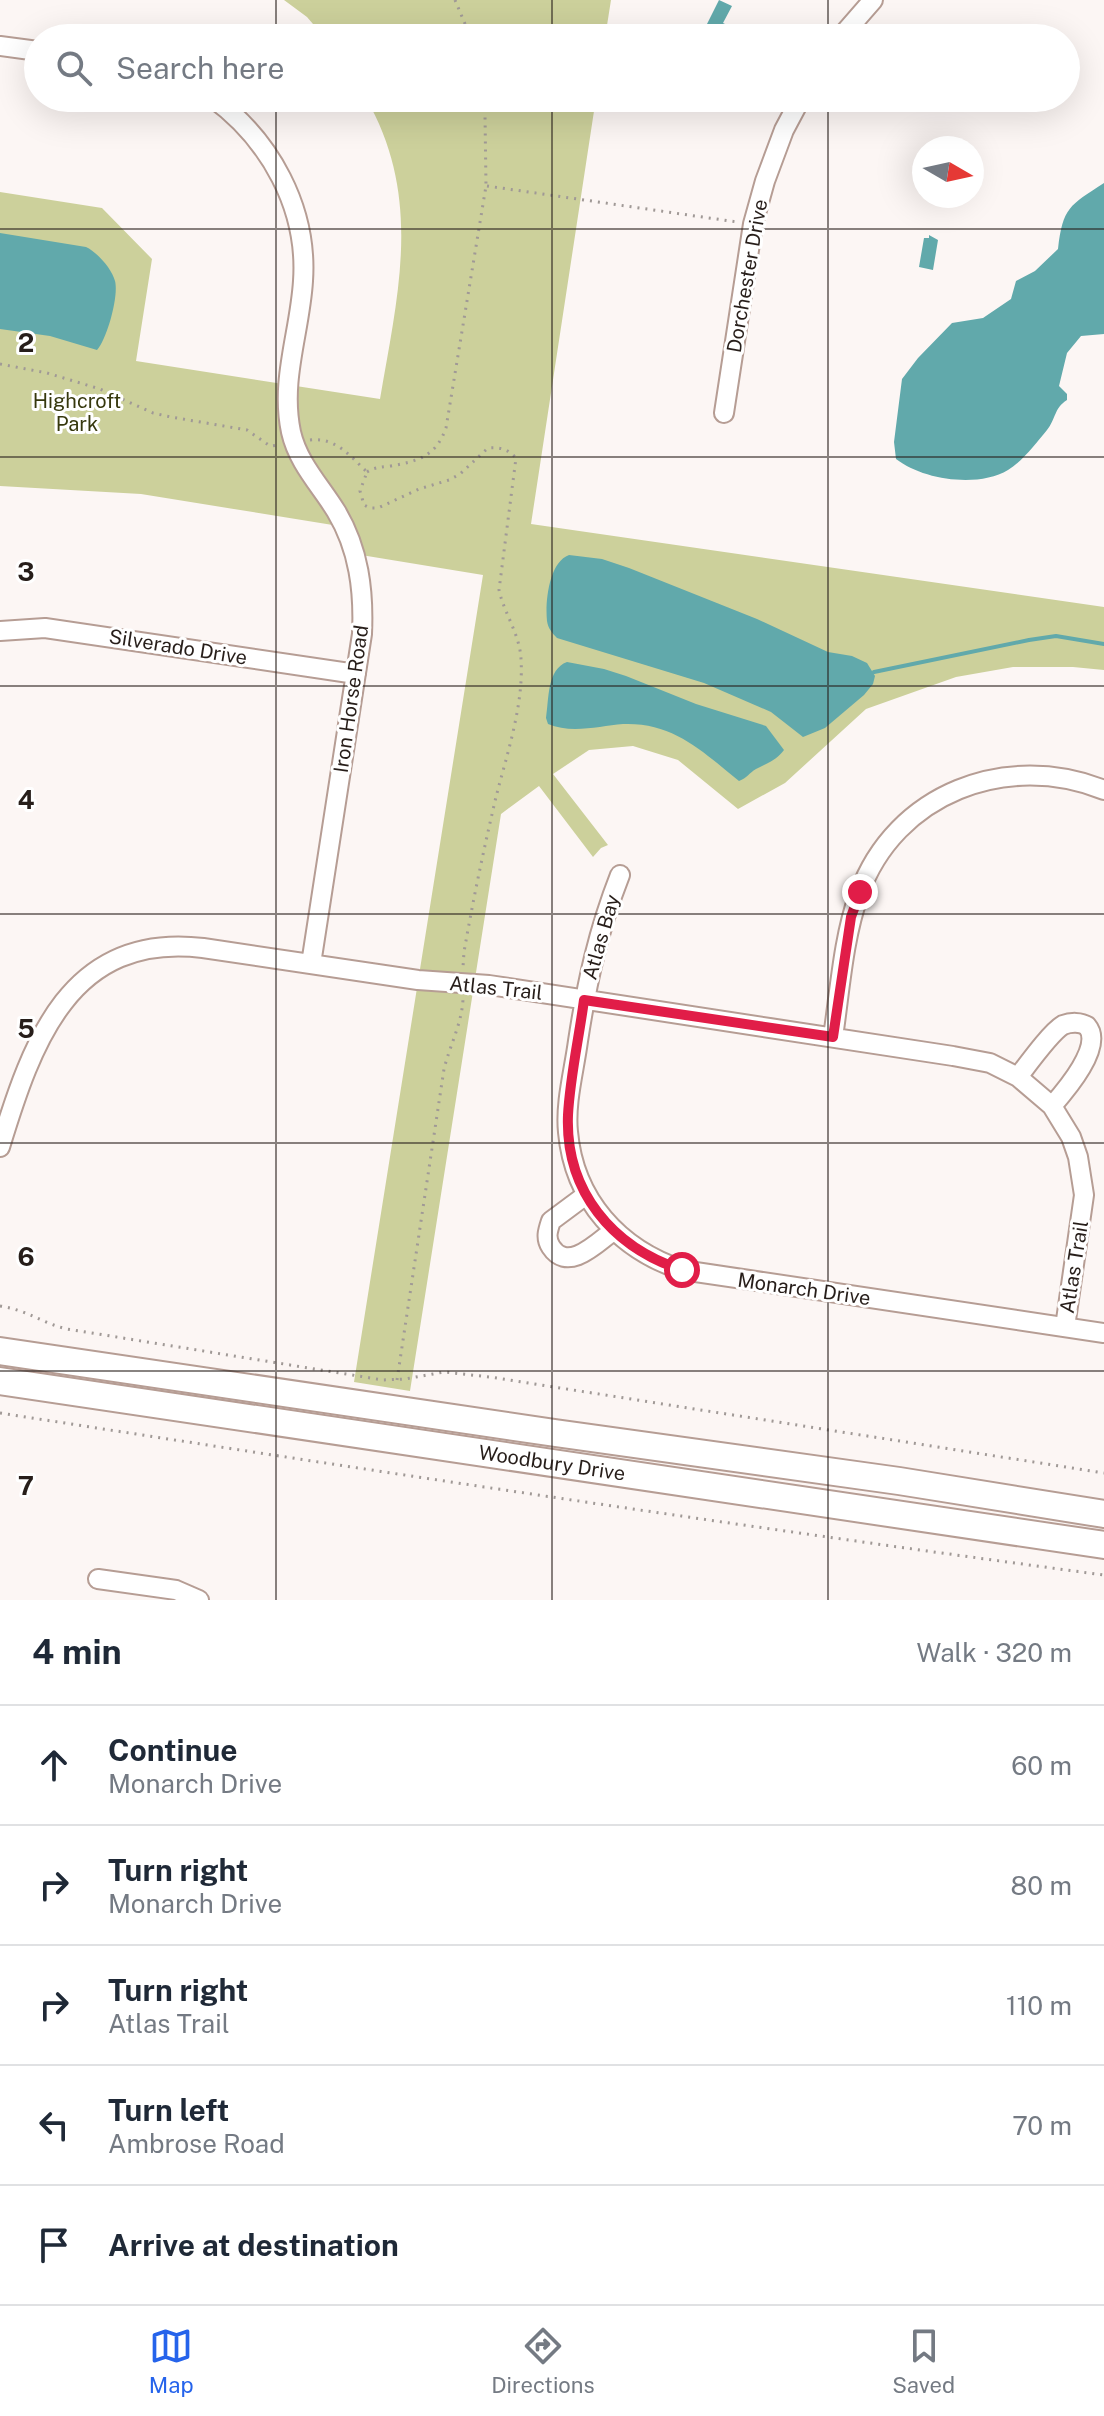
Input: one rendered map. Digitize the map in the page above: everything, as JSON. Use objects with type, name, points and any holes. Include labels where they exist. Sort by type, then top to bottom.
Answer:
[{"type":"main road","name":"Woodbury Drive","points":[[0,1351],[899,1481],[1104,1514]]},
{"type":"main road","name":"Woodbury Drive","points":[[0,1381],[1104,1545]]},
{"type":"street","points":[[852,24],[873,0]]},
{"type":"street","points":[[0,46],[24,49]]},
{"type":"street","name":"Iron Horse Road","points":[[229,112],[263,146],[282,176],[295,210],[301,241],[303,280],[287,380],[292,435],[303,462],[345,527],[361,578],[363,607],[356,674],[311,964]]},
{"type":"street","name":"Dorchester Drive","points":[[724,413],[753,224],[765,181],[794,112]]},
{"type":"street","name":"Silverado Drive","points":[[0,631],[45,628],[356,674]]},
{"type":"street","points":[[833,1037],[851,917],[872,865],[901,827],[941,798],[985,780],[1006,776],[1048,776],[1104,790]]},
{"type":"street","name":"Atlas Bay","points":[[584,1000],[600,929],[620,875]]},
{"type":"street","name":"Atlas Trail","points":[[0,1147],[24,1078],[46,1029],[72,991],[88,974],[118,958],[147,949],[178,946],[418,980],[489,985],[979,1061],[1018,1077],[1052,1106],[1071,1137],[1078,1157],[1084,1195],[1065,1327]]},
{"type":"street","name":"Monarch Drive","points":[[584,1000],[568,1112],[568,1131],[576,1170],[586,1195],[613,1231],[645,1255],[682,1270],[1104,1333]]},
{"type":"street","points":[[1018,1077],[1063,1025],[1078,1023],[1091,1029],[1098,1044],[1093,1061],[1052,1106]]},
{"type":"street","points":[[586,1195],[551,1221],[547,1235],[550,1246],[560,1255],[576,1256],[613,1231]]},
{"type":"street","points":[[98,1579],[176,1590],[199,1600]]},
{"type":"path","points":[[455,0],[465,24]]},
{"type":"path","points":[[463,972],[477,882],[512,737],[519,690],[519,646],[499,590],[516,458],[504,449],[488,448],[449,480],[419,489],[378,508],[364,505],[361,483],[367,472],[374,468],[418,459],[441,442],[451,402],[486,186],[483,112]]},
{"type":"path","points":[[486,186],[753,224]]},
{"type":"path","points":[[0,364],[47,373],[100,389],[153,413],[247,430],[267,445],[276,446]]},
{"type":"path","points":[[312,440],[330,442],[341,448],[367,472]]},
{"type":"path","points":[[397,1380],[444,1069],[463,1003]]},
{"type":"path","points":[[0,1306],[20,1309],[67,1329],[397,1380],[444,1372],[490,1377],[1104,1473]]},
{"type":"path","points":[[0,1413],[553,1498],[1104,1575]]},
{"type":"green space","points":[[284,0],[611,0],[607,24],[313,24]]},
{"type":"green space","name":"Highcroft Park","points":[[373,112],[594,112],[531,524],[1104,607],[1104,670],[1013,667],[956,677],[866,709],[785,783],[738,809],[678,760],[633,746],[589,750],[553,774],[608,845],[593,857],[539,786],[501,814],[410,1391],[354,1382],[483,575],[355,554],[345,527],[141,494],[0,486],[0,192],[102,208],[152,259],[136,361],[380,399],[399,284],[401,246],[395,172],[384,135]]},
{"type":"water","points":[[719,0],[732,6],[725,24],[707,24]]},
{"type":"water","points":[[1104,183],[1104,334],[1081,336],[1067,353],[1059,386],[1067,394],[1067,400],[1047,430],[1014,466],[996,476],[982,479],[935,476],[896,459],[894,442],[902,379],[952,323],[983,318],[1011,299],[1016,281],[1035,271],[1058,249],[1062,224],[1070,209]]},
{"type":"water","points":[[0,233],[86,247],[104,261],[116,288],[108,327],[97,350],[50,336],[0,329]]},
{"type":"water","points":[[929,235],[938,240],[933,270],[919,267],[924,238],[929,238]]},
{"type":"water","points":[[569,555],[602,559],[629,568],[757,619],[828,652],[852,656],[867,663],[875,676],[873,684],[825,728],[803,737],[771,712],[704,683],[557,638],[548,624],[548,594],[557,566]]},
{"type":"water","points":[[567,662],[626,676],[696,704],[766,726],[784,750],[739,781],[687,741],[658,728],[623,724],[576,729],[548,724],[546,718],[552,678]]},
{"type":"waterway","points":[[874,672],[1056,636],[1104,644]]},
{"type":"route","points":[[682,1270],[645,1255],[613,1231],[586,1195],[576,1170],[568,1131],[568,1112],[584,1000],[833,1037],[851,917],[860,892]]}]
